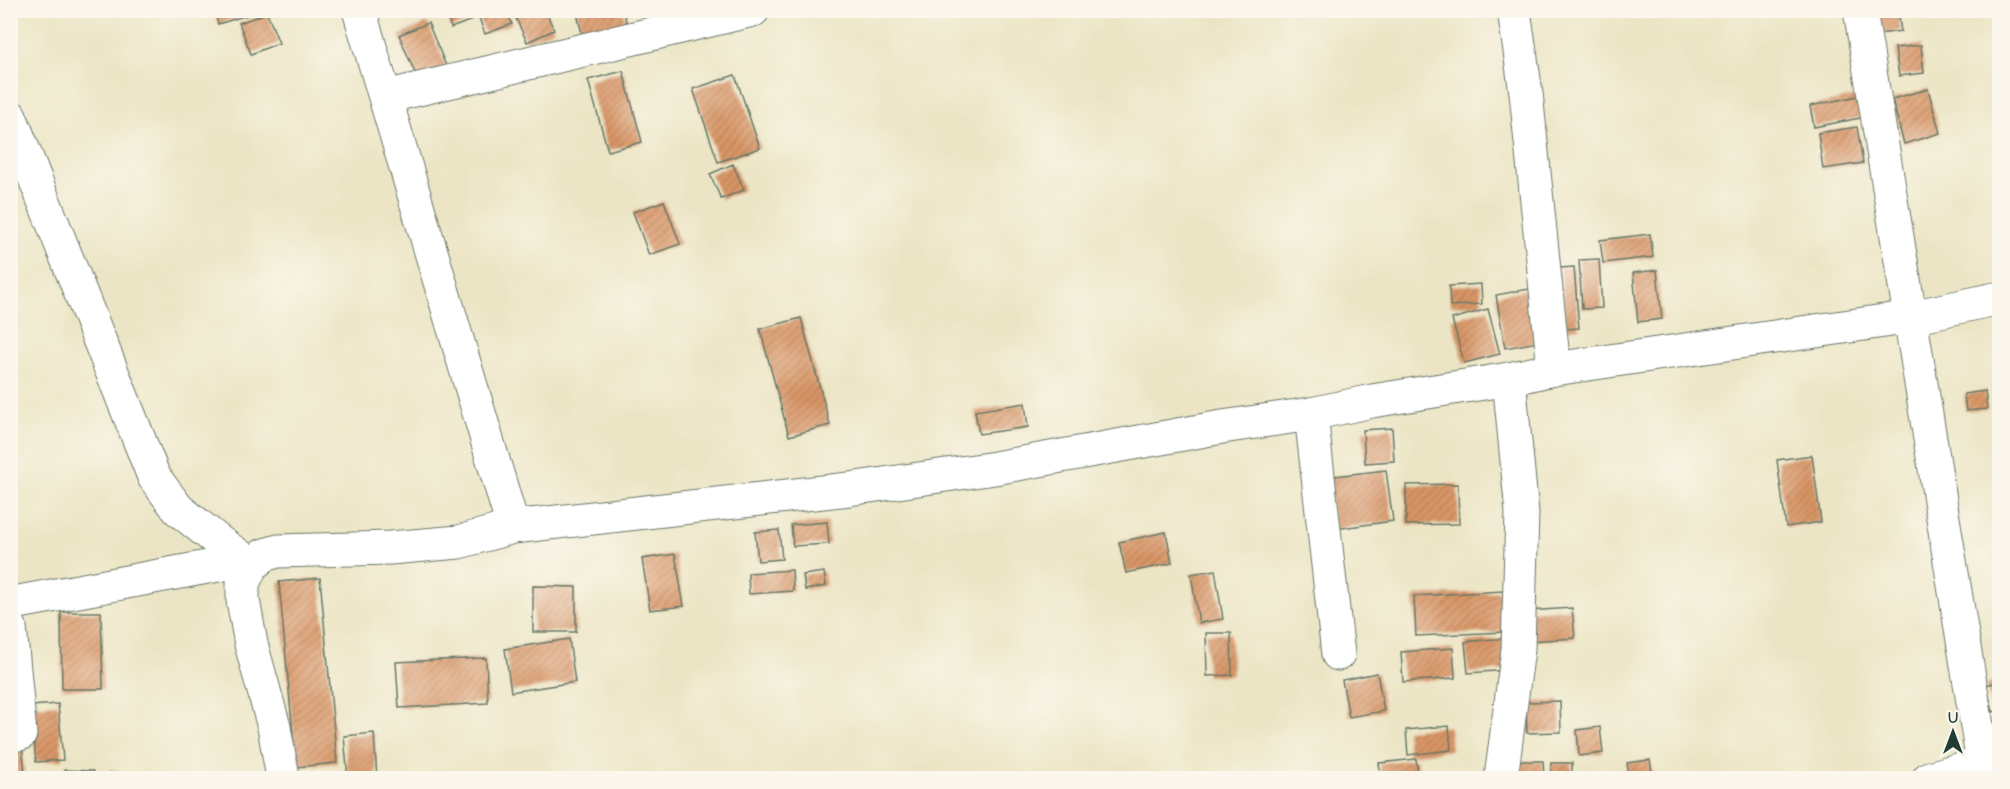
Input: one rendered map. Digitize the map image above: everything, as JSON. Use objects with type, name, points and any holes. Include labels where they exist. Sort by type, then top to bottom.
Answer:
[{"type":"street","points":[[360,10],[513,527]]},
{"type":"street","points":[[385,97],[753,10]]},
{"type":"street","points":[[1514,10],[1526,93],[1554,369]]},
{"type":"street","points":[[1860,10],[1991,763],[1929,778]]},
{"type":"street","points":[[10,116],[154,477],[178,509],[249,563]]},
{"type":"street","points":[[10,608],[19,602],[249,563],[278,550],[390,548],[459,542],[513,527],[849,489],[995,468],[1509,379],[1554,369],[1912,317],[2000,298]]},
{"type":"street","points":[[1501,778],[1518,649],[1522,513],[1509,379]]},
{"type":"street","points":[[1311,414],[1338,654]]},
{"type":"street","points":[[249,563],[243,583],[243,600],[274,727],[283,778]]},
{"type":"street","points":[[10,627],[20,734]]},
{"type":"building","points":[[214,10],[261,10],[261,11],[218,24]]},
{"type":"building","points":[[445,10],[468,10],[472,20],[451,28]]},
{"type":"building","points":[[476,10],[506,10],[512,24],[485,34]]},
{"type":"building","points":[[512,10],[545,10],[554,30],[527,42]]},
{"type":"building","points":[[576,10],[623,10],[628,28],[584,41]]},
{"type":"building","points":[[1869,10],[1898,10],[1901,31],[1871,35]]},
{"type":"building","points":[[267,13],[279,43],[251,54],[239,23]]},
{"type":"building","points":[[428,23],[447,68],[418,80],[399,35]]},
{"type":"building","points":[[1921,45],[1924,73],[1899,76],[1895,48]]},
{"type":"building","points":[[623,71],[642,142],[608,151],[588,80]]},
{"type":"building","points":[[735,75],[760,148],[718,162],[693,89]]},
{"type":"building","points":[[1928,89],[1940,133],[1904,144],[1892,99]]},
{"type":"building","points":[[1867,94],[1871,116],[1814,127],[1810,106]]},
{"type":"building","points":[[1857,127],[1863,163],[1823,169],[1818,133]]},
{"type":"building","points":[[733,164],[744,190],[721,199],[710,174]]},
{"type":"building","points":[[664,201],[680,244],[649,255],[633,212]]},
{"type":"building","points":[[1650,234],[1653,257],[1603,263],[1600,240]]},
{"type":"building","points":[[1599,259],[1602,308],[1582,309],[1579,260]]},
{"type":"building","points":[[1574,267],[1579,328],[1565,329],[1560,268]]},
{"type":"building","points":[[1657,270],[1662,319],[1638,322],[1633,273]]},
{"type":"building","points":[[1481,284],[1482,304],[1450,306],[1449,286]]},
{"type":"building","points":[[1535,288],[1544,341],[1505,348],[1496,295]]},
{"type":"building","points":[[1488,309],[1500,354],[1464,363],[1452,319]]},
{"type":"building","points":[[801,318],[830,425],[789,436],[760,329]]},
{"type":"building","points":[[1985,391],[1987,409],[1966,411],[1964,394]]},
{"type":"building","points":[[1025,403],[1028,427],[979,434],[975,411]]},
{"type":"building","points":[[1392,428],[1394,461],[1365,463],[1363,430]]},
{"type":"building","points":[[1812,455],[1821,522],[1786,527],[1777,460]]},
{"type":"building","points":[[1386,470],[1393,521],[1334,529],[1327,477]]},
{"type":"building","points":[[1458,484],[1459,524],[1406,525],[1406,485]]},
{"type":"building","points":[[827,522],[829,544],[793,546],[791,525]]},
{"type":"building","points":[[779,530],[782,559],[758,561],[755,532]]},
{"type":"building","points":[[1166,532],[1172,563],[1126,573],[1119,542]]},
{"type":"building","points":[[675,554],[684,606],[650,610],[642,559]]},
{"type":"building","points":[[792,570],[793,591],[749,594],[748,573]]},
{"type":"building","points":[[1215,570],[1223,619],[1199,623],[1191,574]]},
{"type":"building","points":[[824,572],[826,586],[805,590],[803,575]]},
{"type":"building","points":[[320,578],[337,763],[296,767],[279,582]]},
{"type":"building","points":[[533,586],[576,587],[576,632],[533,632]]},
{"type":"building","points":[[1504,591],[1506,632],[1416,636],[1414,596]]},
{"type":"building","points":[[2000,598],[2000,620],[1996,620],[1995,599]]},
{"type":"building","points":[[1572,608],[1575,638],[1530,641],[1528,611]]},
{"type":"building","points":[[61,612],[101,612],[103,689],[62,689]]},
{"type":"building","points":[[1206,633],[1231,633],[1232,675],[1207,676]]},
{"type":"building","points":[[1506,638],[1509,670],[1468,673],[1465,642]]},
{"type":"building","points":[[569,639],[575,682],[511,692],[505,649]]},
{"type":"building","points":[[1453,648],[1455,678],[1403,682],[1401,652]]},
{"type":"building","points":[[486,658],[488,703],[399,708],[396,662]]},
{"type":"building","points":[[1377,673],[1384,711],[1349,717],[1342,680]]},
{"type":"building","points":[[2000,681],[2000,710],[1993,712],[1986,685]]},
{"type":"building","points":[[1560,701],[1561,732],[1527,733],[1526,702]]},
{"type":"building","points":[[58,704],[63,760],[36,762],[31,706]]},
{"type":"building","points":[[1449,726],[1451,750],[1408,755],[1406,730]]},
{"type":"building","points":[[1600,727],[1603,753],[1579,756],[1577,730]]},
{"type":"building","points":[[374,733],[377,778],[348,778],[344,736]]},
{"type":"building","points":[[10,740],[22,740],[25,778],[10,778]]},
{"type":"building","points":[[1416,759],[1419,778],[1381,778],[1379,763]]},
{"type":"building","points":[[1650,760],[1653,778],[1629,778],[1627,763]]},
{"type":"building","points":[[1515,761],[1543,761],[1544,778],[1516,778]]},
{"type":"building","points":[[1551,763],[1572,763],[1572,778],[1551,778]]},
{"type":"building","points":[[64,770],[93,771],[93,778],[63,778]]},
{"type":"building","points":[[109,773],[151,775],[151,778],[108,778]]},
{"type":"building","points":[[58,774],[58,778],[29,778],[29,775]]},
{"type":"building","points":[[200,775],[200,778],[183,778],[183,777]]},
{"type":"building","points":[[1428,775],[1451,776],[1451,778],[1428,778]]}]
